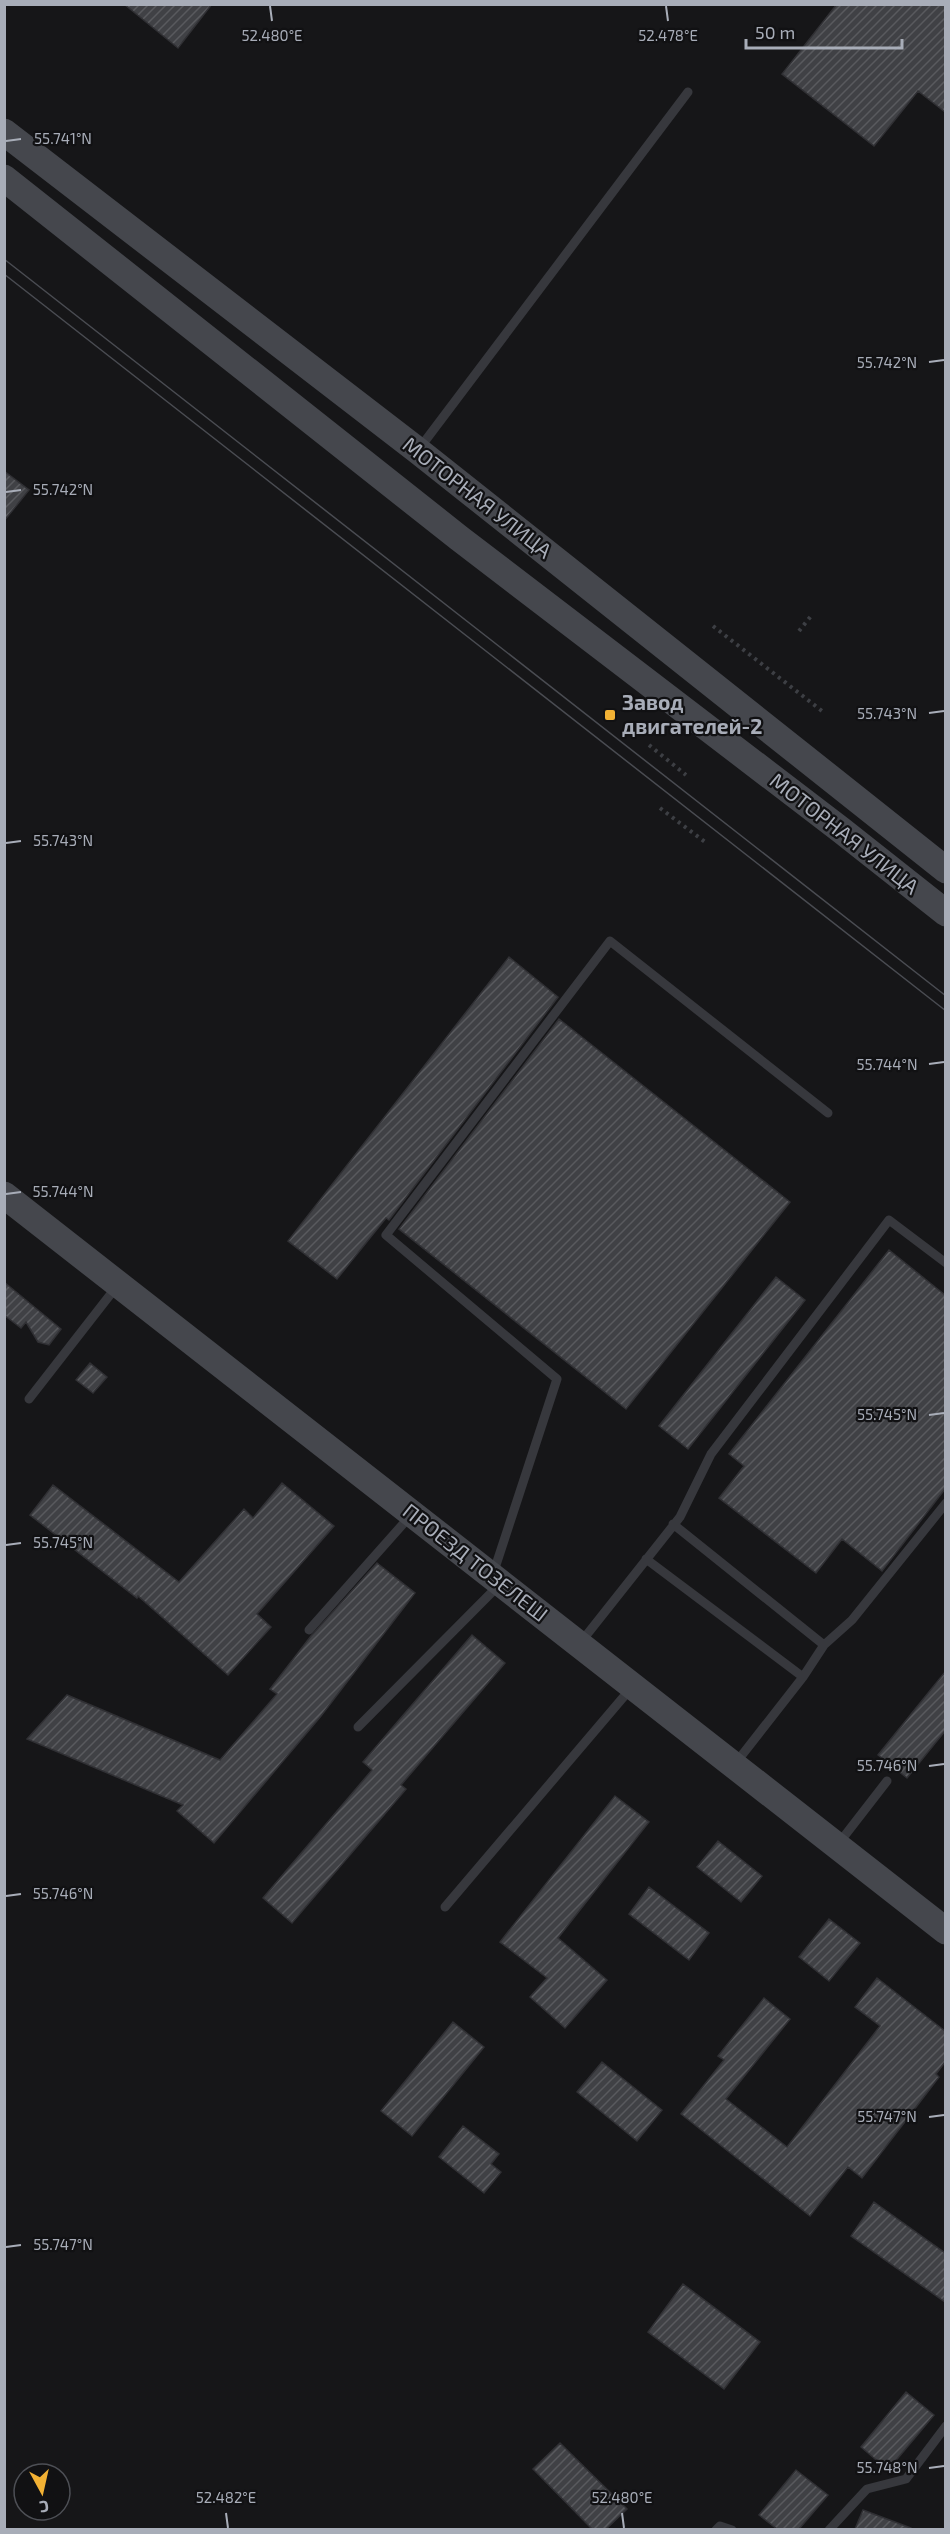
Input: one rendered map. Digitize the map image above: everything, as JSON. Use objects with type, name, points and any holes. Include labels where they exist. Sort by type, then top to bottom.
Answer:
[{"type":"main road","name":"МОТОРНАЯ УЛИЦА","points":[[4,132],[417,450],[945,870]]},
{"type":"main road","name":"МОТОРНАЯ УЛИЦА","points":[[4,178],[459,538],[841,830],[945,913]]},
{"type":"main road","points":[[153,295],[169,291],[175,286],[178,280],[177,264]]},
{"type":"main road","points":[[198,331],[196,315],[200,307],[206,302],[224,300]]},
{"type":"main road","name":"ПРОЕЗД ТОЗЕЛЕШ","points":[[4,1195],[945,1931]]},
{"type":"lane","points":[[417,450],[688,92]]},
{"type":"lane","points":[[586,227],[596,234]]},
{"type":"lane","points":[[541,287],[551,294]]},
{"type":"lane","points":[[358,1727],[497,1580],[557,1379],[386,1235],[610,941],[828,1113]]},
{"type":"lane","points":[[579,1644],[680,1517],[711,1454],[889,1220],[945,1263]]},
{"type":"lane","points":[[29,1399],[119,1284]]},
{"type":"lane","points":[[734,1765],[803,1677],[824,1645],[852,1620],[945,1503]]},
{"type":"lane","points":[[309,1630],[412,1514]]},
{"type":"lane","points":[[674,1524],[824,1645]]},
{"type":"lane","points":[[646,1559],[803,1677]]},
{"type":"lane","points":[[445,1906],[633,1686]]},
{"type":"lane","points":[[837,1846],[887,1780]]},
{"type":"lane","points":[[829,2529],[867,2489],[906,2479],[945,2426]]},
{"type":"lane","points":[[716,2529],[720,2526],[732,2529]]},
{"type":"path","points":[[799,631],[811,616]]},
{"type":"path","points":[[713,626],[822,711]]},
{"type":"path","points":[[649,745],[687,775]]},
{"type":"path","points":[[660,808],[705,842]]},
{"type":"building","points":[[124,4],[212,4],[178,48]]},
{"type":"building","points":[[837,4],[945,4],[945,112],[918,91],[874,146],[782,74]]},
{"type":"building","points":[[4,471],[29,490],[4,521]]},
{"type":"building","points":[[509,957],[558,997],[389,1220],[386,1218],[337,1279],[288,1241]]},
{"type":"building","points":[[559,1019],[790,1202],[626,1409],[399,1229]]},
{"type":"building","points":[[889,1250],[945,1295],[945,1489],[882,1571],[842,1539],[816,1573],[719,1498],[744,1466],[729,1454]]},
{"type":"building","points":[[776,1277],[805,1300],[688,1449],[659,1426]]},
{"type":"building","points":[[4,1282],[61,1329],[49,1345],[38,1342],[26,1322],[21,1328],[4,1315]]},
{"type":"building","points":[[90,1363],[107,1377],[93,1393],[76,1380]]},
{"type":"building","points":[[282,1483],[334,1526],[257,1614],[271,1627],[228,1675],[138,1596],[137,1598],[30,1515],[53,1485],[179,1582],[244,1509],[253,1518]]},
{"type":"building","points":[[377,1563],[415,1593],[321,1716],[214,1843],[177,1811],[183,1805],[27,1739],[67,1695],[220,1760],[277,1694],[270,1689],[311,1636]]},
{"type":"building","points":[[472,1635],[505,1663],[401,1785],[406,1789],[292,1923],[263,1898],[372,1770],[363,1762]]},
{"type":"building","points":[[945,1672],[945,1731],[907,1778],[878,1755]]},
{"type":"building","points":[[615,1796],[649,1822],[558,1938],[607,1980],[565,2028],[530,1997],[547,1978],[500,1942]]},
{"type":"building","points":[[718,1841],[762,1876],[741,1902],[697,1867]]},
{"type":"building","points":[[649,1887],[709,1933],[689,1960],[629,1914]]},
{"type":"building","points":[[829,1919],[860,1943],[829,1981],[799,1957]]},
{"type":"building","points":[[877,1978],[945,2031],[945,2062],[936,2074],[939,2077],[862,2178],[848,2167],[810,2216],[681,2114],[724,2060],[718,2056],[764,1998],[790,2019],[726,2099],[787,2147],[880,2026],[855,2007]]},
{"type":"building","points":[[453,2022],[484,2047],[412,2136],[381,2111]]},
{"type":"building","points":[[602,2062],[662,2110],[637,2141],[577,2092]]},
{"type":"building","points":[[463,2126],[499,2154],[491,2164],[501,2172],[484,2193],[439,2157]]},
{"type":"building","points":[[874,2202],[945,2253],[945,2302],[851,2236]]},
{"type":"building","points":[[683,2284],[760,2342],[724,2389],[648,2332]]},
{"type":"building","points":[[906,2392],[934,2415],[888,2470],[861,2447]]},
{"type":"building","points":[[560,2443],[627,2509],[606,2529],[592,2529],[533,2469]]},
{"type":"building","points":[[796,2470],[828,2495],[799,2529],[777,2529],[759,2515]]},
{"type":"building","points":[[863,2510],[911,2528],[911,2529],[855,2529]]},
{"type":"tram line","points":[[4,259],[946,996]]},
{"type":"tram line","points":[[4,274],[946,1011]]},
{"type":"place","name":"Завод двигателей-2","points":[[610,715]]}]
